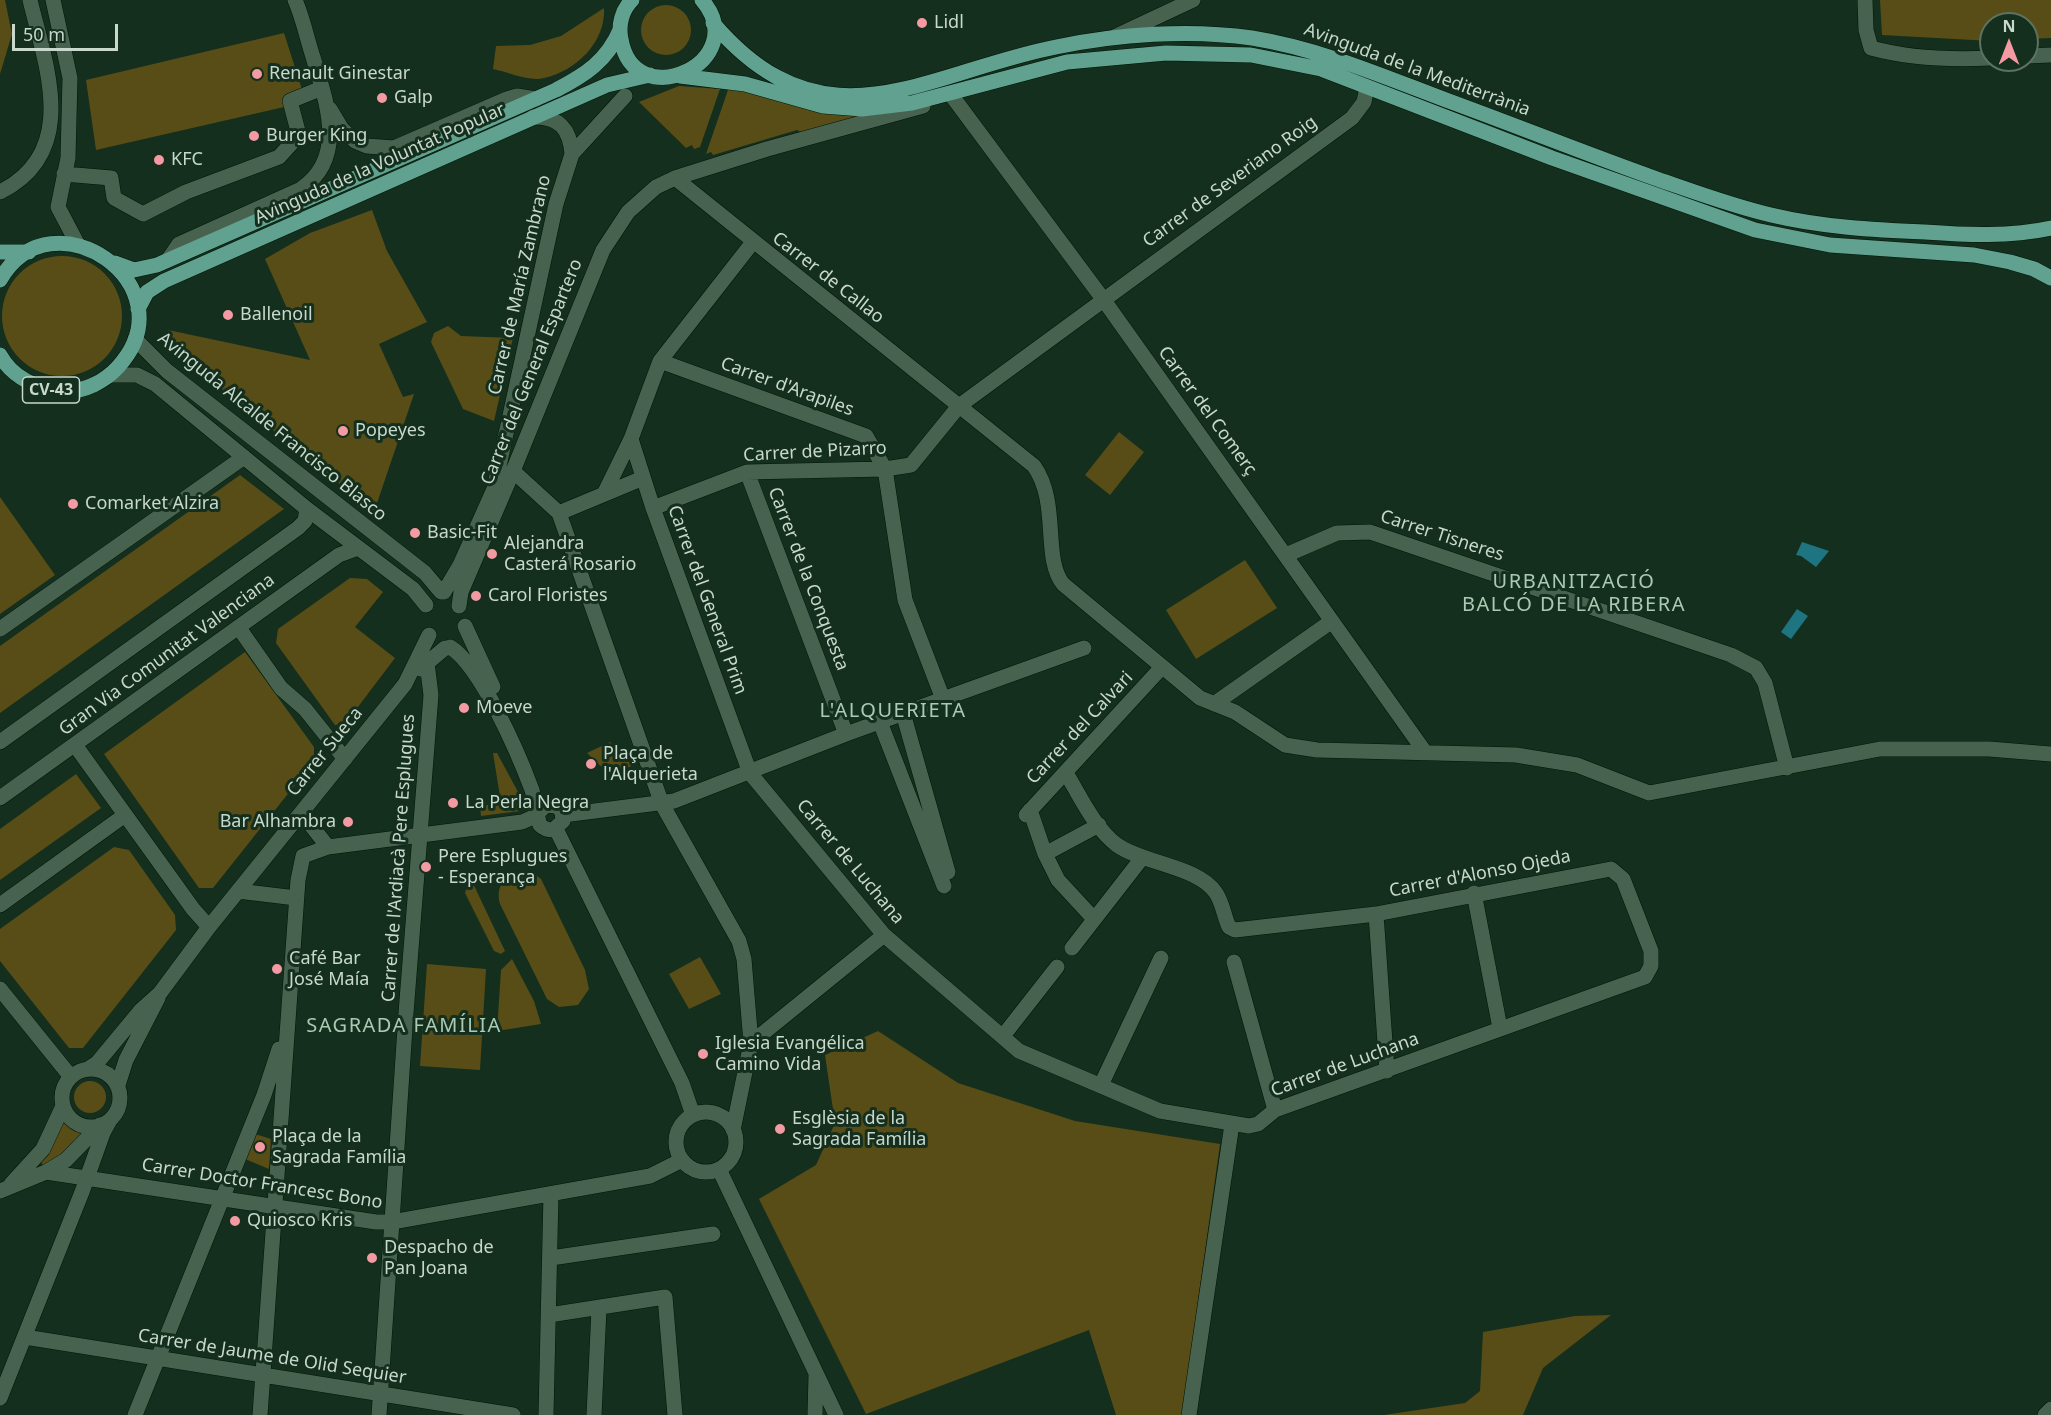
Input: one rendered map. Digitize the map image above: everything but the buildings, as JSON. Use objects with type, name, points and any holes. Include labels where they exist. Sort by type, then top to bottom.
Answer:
[{"type":"main road","name":"Avinguda de la Voluntat Popular","points":[[115,263],[134,270],[168,260],[536,99],[593,69],[611,48],[620,30],[622,16],[632,0]]},
{"type":"main road","points":[[680,75],[700,64],[712,45],[710,9]]},
{"type":"main road","name":"Avinguda de la Mediterrània","points":[[710,9],[740,51],[774,75],[810,90],[852,96],[906,91],[1016,56],[1057,46],[1112,39],[1216,35],[1302,47],[1634,171],[1772,216],[1864,229],[1934,233],[1999,234],[2051,228]]},
{"type":"main road","points":[[620,30],[622,46],[630,60],[650,75]]},
{"type":"main road","name":"Avinguda de la Mediterrània","points":[[989,83],[1026,72],[1101,57],[1207,52],[1284,61],[1321,69],[1563,162],[1755,230],[1830,245],[1974,255],[2026,266],[2051,278]]},
{"type":"main road","name":"Avinguda de la Voluntat Popular","points":[[138,309],[147,292],[164,281],[607,85],[650,75],[665,77],[680,75]]},
{"type":"main road","points":[[680,75],[745,84],[802,102],[841,109],[881,108],[912,104],[989,83]]},
{"type":"main road","name":"CV-43","points":[[0,252],[29,252],[53,245],[78,245],[98,252],[115,263],[134,292],[138,309],[135,339],[126,359],[111,375],[92,386],[70,392],[48,390],[27,382],[5,367],[0,355]]},
{"type":"main road","name":"CV-43","points":[[0,280],[10,267],[29,252]]},
{"type":"street","points":[[0,192],[15,183],[32,166],[45,144],[51,124],[49,79],[30,0]]},
{"type":"street","points":[[54,0],[70,78],[70,129],[58,207],[78,245]]},
{"type":"street","points":[[1112,39],[1193,0]]},
{"type":"street","points":[[1865,0],[1866,30],[1871,48],[1886,52],[1979,58]]},
{"type":"street","points":[[297,2],[328,105]]},
{"type":"street","points":[[675,178],[767,148],[859,124],[989,83]]},
{"type":"street","name":"Carrer de Severiano Roig","points":[[1103,299],[1352,118],[1364,102],[1367,87]]},
{"type":"street","points":[[64,174],[111,178],[114,198],[143,214],[186,192],[279,157],[299,135],[290,101],[322,88]]},
{"type":"street","name":"Avinguda de la Voluntat Popular","points":[[328,105],[342,129],[355,141],[367,146],[394,148],[507,99],[517,96],[536,99]]},
{"type":"street","name":"Carrer de María Zambrano","points":[[442,592],[460,566],[494,489],[556,204],[572,154],[625,96]]},
{"type":"street","name":"Carrer del Comerç","points":[[952,96],[1103,299],[1425,752]]},
{"type":"street","name":"Avinguda de la Voluntat Popular","points":[[168,260],[179,244],[309,183],[325,160],[331,134],[328,105]]},
{"type":"street","points":[[533,117],[553,118],[563,124],[569,136],[572,154]]},
{"type":"street","name":"Carrer de Callao","points":[[675,178],[1034,466],[1040,474],[1050,508],[1054,570],[1063,584],[1200,698],[1235,712],[1274,739],[1297,748],[1516,755],[1577,765],[1648,794],[1880,749],[1989,749],[2051,754]]},
{"type":"street","name":"Carrer del General Espartero","points":[[459,606],[461,592],[603,250],[616,226],[634,206],[656,187],[675,178]]},
{"type":"street","points":[[604,494],[631,439],[660,361],[753,242]]},
{"type":"street","name":"Carrer de Pizarro","points":[[653,508],[747,472],[885,469],[911,465],[959,406],[1103,299]]},
{"type":"street","name":"Avinguda Alcalde Francisco Blasco","points":[[135,339],[167,371],[424,573],[442,592]]},
{"type":"street","name":"Carrer d'Arapiles","points":[[660,361],[866,436],[885,469]]},
{"type":"street","points":[[111,375],[137,375],[155,384],[307,509],[413,589],[426,605]]},
{"type":"street","name":"Carrer del General Prim","points":[[631,439],[653,508],[750,773]]},
{"type":"street","points":[[0,629],[244,457]]},
{"type":"street","points":[[885,469],[905,600],[943,699]]},
{"type":"street","points":[[513,471],[559,513],[662,804],[739,941],[744,959],[751,1042],[738,1100],[732,1156],[719,1169],[699,1171],[682,1160],[676,1144],[677,1135],[680,1127],[693,1115],[708,1112],[722,1117],[733,1130]]},
{"type":"street","name":"Carrer de la Conquesta","points":[[747,472],[846,734]]},
{"type":"street","points":[[559,513],[643,478]]},
{"type":"street","name":"Gran Via Comunitat Valenciana","points":[[0,742],[303,525],[307,509]]},
{"type":"street","name":"Carrer Tisneres","points":[[1286,555],[1337,533],[1370,532],[1731,655],[1756,668],[1765,683],[1788,768]]},
{"type":"street","name":"Gran Via Comunitat Valenciana","points":[[0,798],[339,555],[358,548]]},
{"type":"street","points":[[557,816],[549,830],[541,826],[523,769],[490,699],[467,660],[429,635],[425,620],[426,605],[430,596],[442,592],[459,606],[465,626],[531,767],[557,816],[682,1083],[693,1115]]},
{"type":"street","points":[[1214,704],[1332,621]]},
{"type":"street","points":[[448,648],[460,645],[464,640],[465,626]]},
{"type":"street","points":[[239,628],[281,688],[306,709],[345,759]]},
{"type":"street","name":"Carrer Sueca","points":[[409,678],[429,635]]},
{"type":"street","name":"Carrer Sueca","points":[[118,1085],[126,1060],[160,993],[209,927],[409,678],[448,648]]},
{"type":"street","points":[[557,816],[662,804],[750,773],[846,734],[1084,648]]},
{"type":"street","name":"Carrer de l'Ardiacà Pere Esplugues","points":[[379,1415],[419,835],[431,695],[427,663]]},
{"type":"street","name":"Carrer del Calvari","points":[[1045,854],[1028,813],[1162,667]]},
{"type":"street","points":[[880,722],[947,883],[903,713]]},
{"type":"street","points":[[75,745],[193,909],[209,927]]},
{"type":"street","name":"Carrer de Luchana","points":[[750,773],[884,935],[1019,1051],[1160,1111],[1232,1124],[1258,1124],[1275,1110],[1645,977]]},
{"type":"street","points":[[1066,773],[1099,825],[1116,844],[1142,858],[1072,948]]},
{"type":"street","points":[[260,1415],[296,898],[303,856],[328,847],[522,822],[538,814],[546,805],[557,816]]},
{"type":"street","points":[[304,809],[310,824],[328,847]]},
{"type":"street","points":[[0,905],[125,815]]},
{"type":"street","points":[[1094,919],[1058,880],[1045,854],[1099,825]]},
{"type":"street","name":"Carrer d'Alonso Ojeda","points":[[1142,858],[1194,875],[1214,890],[1222,903],[1228,927],[1235,930],[1376,914],[1611,869],[1623,879],[1651,951],[1651,966],[1645,977]]},
{"type":"street","points":[[238,891],[296,898]]},
{"type":"street","points":[[1474,894],[1500,1028]]},
{"type":"street","points":[[1376,914],[1387,1071]]},
{"type":"street","points":[[751,1042],[884,935]]},
{"type":"street","points":[[1101,1085],[1161,958]]},
{"type":"street","points":[[1234,962],[1275,1110]]},
{"type":"street","points":[[1003,1036],[1057,967]]},
{"type":"street","points":[[0,989],[71,1077]]},
{"type":"street","name":"Carrer Sueca","points":[[88,1069],[97,1063],[141,1010],[160,993]]},
{"type":"street","points":[[135,1415],[264,1095],[287,1026]]},
{"type":"street","points":[[88,1069],[106,1072],[118,1085],[119,1105],[105,1122],[66,1160],[46,1172],[5,1188],[43,1149],[63,1106],[63,1089],[71,1077],[88,1069]]},
{"type":"street","points":[[722,1117],[728,1114],[738,1100]]},
{"type":"street","points":[[63,1106],[74,1121],[82,1125],[105,1122]]},
{"type":"street","points":[[0,1398],[87,1178],[105,1122]]},
{"type":"street","points":[[1188,1415],[1232,1124]]},
{"type":"street","name":"Carrer Doctor Francesc Bono","points":[[46,1172],[376,1222],[392,1222],[650,1176],[682,1160]]},
{"type":"street","points":[[719,1169],[836,1415]]},
{"type":"street","points":[[546,1415],[551,1194]]},
{"type":"street","points":[[551,1258],[713,1234]]},
{"type":"street","points":[[549,1315],[665,1297],[675,1415]]},
{"type":"street","points":[[594,1415],[599,1309]]},
{"type":"street","name":"Carrer de Jaume de Olid Sequier","points":[[25,1337],[513,1415]]},
{"type":"street","points":[[815,1415],[816,1370]]},
{"type":"street","points":[[2045,1415],[2051,1409]]},
{"type":"shaded area","points":[[0,0],[5,0],[12,34],[0,74]]},
{"type":"shaded area","points":[[1880,0],[2051,0],[2051,38],[2039,38],[2039,12],[1979,12],[1979,40],[1882,35]]},
{"type":"shaded area","points":[[661,5],[671,5],[684,12],[691,25],[691,35],[684,48],[671,55],[661,55],[652,51],[645,44],[641,35],[641,25],[645,16],[652,9]]},
{"type":"shaded area","points":[[604,8],[600,32],[594,43],[578,62],[567,69],[538,79],[493,69],[496,46],[530,45],[561,36]]},
{"type":"shaded area","points":[[284,33],[306,102],[96,150],[86,80]]},
{"type":"shaded area","points":[[679,86],[720,89],[700,147],[694,149],[692,145],[686,148],[639,102]]},
{"type":"shaded area","points":[[729,87],[863,115],[804,134],[797,130],[713,155],[711,152],[706,154]]},
{"type":"shaded area","points":[[372,210],[387,251],[427,322],[379,344],[403,397],[414,394],[374,512],[176,352],[168,330],[310,360],[265,259],[310,233]]},
{"type":"shaded area","points":[[62,256],[85,261],[104,274],[117,293],[122,316],[117,339],[104,358],[85,371],[62,376],[39,371],[20,358],[7,339],[2,316],[7,293],[20,274],[39,261]]},
{"type":"shaded area","points":[[448,326],[461,336],[513,338],[494,421],[463,409],[431,342],[434,333]]},
{"type":"shaded area","points":[[1119,432],[1144,452],[1110,495],[1085,475]]},
{"type":"shaded area","points":[[240,475],[284,509],[0,713],[0,646]]},
{"type":"shaded area","points":[[0,497],[55,575],[0,614]]},
{"type":"shaded area","points":[[1245,560],[1277,608],[1196,659],[1166,610]]},
{"type":"shaded area","points":[[350,578],[367,579],[383,592],[355,627],[395,658],[345,724],[335,725],[276,643],[278,629]]},
{"type":"shaded area","points":[[245,652],[314,747],[314,761],[213,888],[199,888],[104,754]]},
{"type":"shaded area","points":[[610,742],[633,765],[612,777],[587,753]]},
{"type":"shaded area","points":[[493,753],[497,753],[524,803],[520,811],[481,816],[480,806],[501,803]]},
{"type":"shaded area","points":[[76,774],[101,808],[0,880],[0,829]]},
{"type":"shaded area","points":[[114,847],[129,850],[175,915],[176,930],[83,1048],[69,1048],[0,961],[0,929]]},
{"type":"shaded area","points":[[522,871],[533,873],[541,879],[585,970],[589,989],[578,1005],[559,1007],[547,999],[500,904],[499,892],[503,882],[511,875]]},
{"type":"shaded area","points":[[470,877],[505,951],[501,954],[494,951],[465,893]]},
{"type":"shaded area","points":[[700,957],[721,994],[689,1009],[669,974]]},
{"type":"shaded area","points":[[512,959],[534,1001],[541,1024],[497,1031],[501,970]]},
{"type":"shaded area","points":[[427,964],[486,969],[480,1070],[420,1066]]},
{"type":"shaded area","points":[[878,1031],[958,1083],[1075,1121],[1220,1144],[1182,1415],[1116,1415],[1089,1330],[866,1414],[759,1199],[816,1165],[835,1123],[825,1055]]},
{"type":"shaded area","points":[[90,1081],[101,1086],[106,1097],[101,1108],[90,1113],[79,1108],[74,1097],[79,1086]]},
{"type":"shaded area","points":[[63,1120],[83,1134],[68,1150],[43,1167],[41,1161]]},
{"type":"shaded area","points":[[255,1134],[271,1139],[269,1169],[245,1159]]},
{"type":"shaded area","points":[[1611,1315],[1543,1368],[1523,1415],[1384,1415],[1465,1403],[1480,1391],[1483,1332],[1575,1316]]},
{"type":"water","points":[[1802,542],[1829,551],[1816,567],[1796,555]]},
{"type":"water","points":[[1797,609],[1808,616],[1791,639],[1781,632]]},
{"type":"place","name":"Lidl","points":[[922,23]]},
{"type":"place","name":"Renault Ginestar","points":[[257,74]]},
{"type":"place","name":"Galp","points":[[382,98]]},
{"type":"place","name":"Burger King","points":[[254,136]]},
{"type":"place","name":"KFC","points":[[159,160]]},
{"type":"place","name":"Ballenoil","points":[[228,315]]},
{"type":"place","name":"Popeyes","points":[[343,431]]},
{"type":"place","name":"Comarket Alzira","points":[[73,504]]},
{"type":"place","name":"Basic-Fit","points":[[415,533]]},
{"type":"place","name":"Alejandra Casterá Rosario","points":[[492,554]]},
{"type":"place","name":"Carol Floristes","points":[[476,596]]},
{"type":"place","name":"Moeve","points":[[464,708]]},
{"type":"place","name":"Plaça de l'Alquerieta","points":[[591,764]]},
{"type":"place","name":"La Perla Negra","points":[[453,803]]},
{"type":"place","name":"Bar Alhambra","points":[[348,822]]},
{"type":"place","name":"Pere Esplugues - Esperança","points":[[426,867]]},
{"type":"place","name":"Café Bar José Maía","points":[[277,969]]},
{"type":"place","name":"Iglesia Evangélica Camino Vida","points":[[703,1054]]},
{"type":"place","name":"Esglèsia de la Sagrada Família","points":[[780,1129]]},
{"type":"place","name":"Plaça de la Sagrada Família","points":[[260,1147]]},
{"type":"place","name":"Quiosco Kris","points":[[235,1221]]},
{"type":"place","name":"Despacho de Pan Joana","points":[[372,1258]]},
{"type":"district","name":"URBANITZACIÓ BALCÓ DE LA RIBERA","points":[[1574,594]]},
{"type":"district","name":"L'ALQUERIETA","points":[[893,711]]},
{"type":"district","name":"SAGRADA FAMÍLIA","points":[[404,1026]]}]
